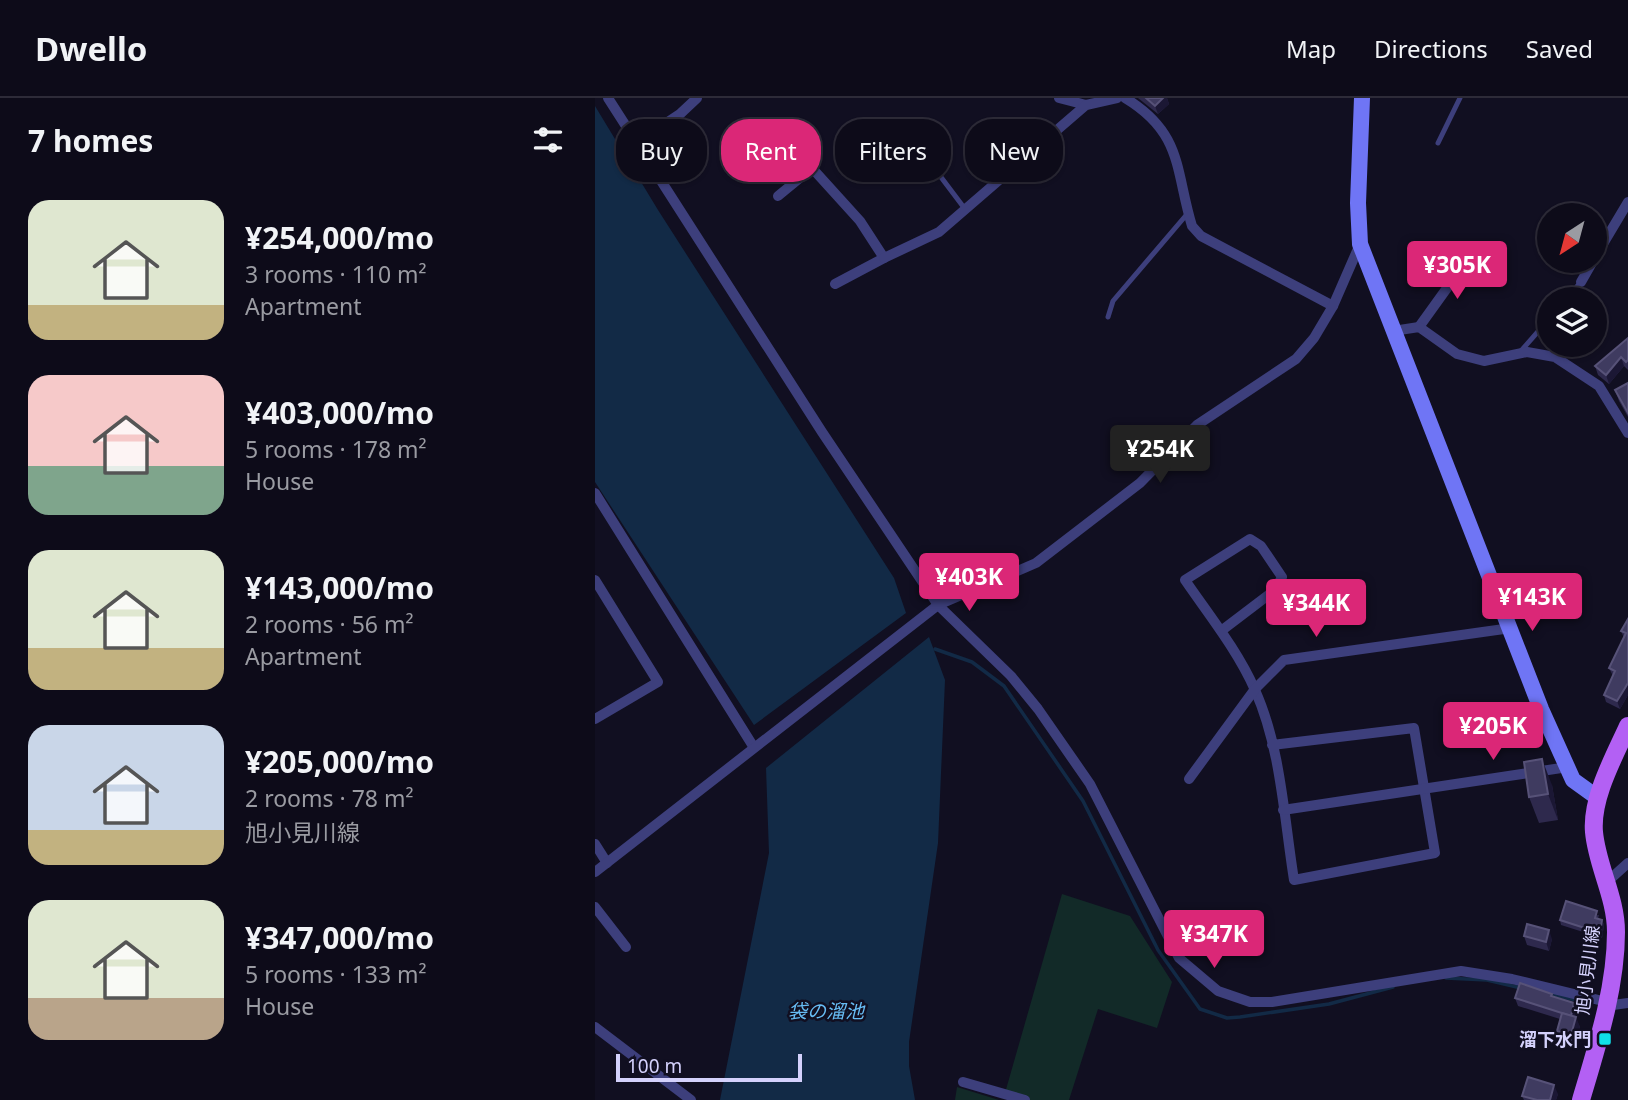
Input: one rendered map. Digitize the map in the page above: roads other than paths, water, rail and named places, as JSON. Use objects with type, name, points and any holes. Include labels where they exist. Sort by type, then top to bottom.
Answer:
[{"type":"main road","name":"旭小見川線","points":[[1581,1100],[1607,1004],[1616,928],[1608,881],[1594,834],[1598,798],[1628,726]]},
{"type":"street","points":[[608,98],[620,119]]},
{"type":"street","points":[[672,119],[697,98]]},
{"type":"street","points":[[1059,98],[1086,102],[1117,98]]},
{"type":"street","points":[[1125,98],[1138,106],[1172,143],[1192,226],[1201,236],[1333,306]]},
{"type":"street","points":[[1362,98],[1358,202],[1360,244],[1567,767],[1580,788],[1598,798]]},
{"type":"street","points":[[835,284],[939,232],[1086,102]]},
{"type":"street","points":[[778,196],[812,168],[860,221],[884,258]]},
{"type":"street","points":[[660,182],[938,605],[987,652],[1038,709],[1090,784],[1179,958],[1218,991],[1250,1002],[1272,1002],[1461,971],[1512,979],[1607,1004],[1628,1003]]},
{"type":"street","points":[[1607,238],[1628,202]]},
{"type":"street","points":[[595,872],[753,746],[911,629],[938,605],[1027,568],[1058,547],[1140,483],[1197,425],[1296,359],[1314,338],[1333,306],[1360,244]]},
{"type":"street","points":[[1419,327],[1470,256]]},
{"type":"street","points":[[1581,282],[1586,273]]},
{"type":"street","points":[[1393,331],[1419,327],[1457,354],[1484,361],[1527,352],[1555,356],[1588,378],[1606,395],[1628,433]]},
{"type":"street","points":[[595,493],[753,746]]},
{"type":"street","points":[[1221,631],[1275,590],[1282,577],[1261,545],[1250,539],[1185,580],[1221,631],[1255,690],[1272,745],[1294,880],[1435,853],[1414,728],[1272,745]]},
{"type":"street","points":[[595,580],[658,681],[595,719]]},
{"type":"street","points":[[1189,779],[1255,690],[1283,660],[1511,628]]},
{"type":"street","points":[[1283,810],[1567,767]]},
{"type":"street","points":[[595,844],[607,863]]},
{"type":"street","points":[[1608,881],[1628,863]]},
{"type":"street","points":[[595,907],[626,947]]},
{"type":"street","points":[[595,1027],[691,1100]]},
{"type":"street","points":[[963,1082],[1025,1100]]},
{"type":"lane","points":[[1438,143],[1460,98]]},
{"type":"lane","points":[[945,182],[965,209]]},
{"type":"lane","points":[[1108,317],[1113,301],[1188,212]]},
{"type":"lane","points":[[1577,287],[1581,282]]},
{"type":"lane","points":[[1518,354],[1537,333]]},
{"type":"lane","points":[[1588,378],[1598,369]]},
{"type":"lane","points":[[1606,395],[1617,390]]},
{"type":"water","points":[[595,106],[616,141],[616,182],[641,182],[894,578],[906,613],[754,725],[595,482]]},
{"type":"water","name":"袋の溜池","points":[[929,637],[945,680],[938,843],[909,1042],[909,1066],[915,1100],[720,1100],[769,853],[766,768]]},
{"type":"waterway","points":[[935,649],[972,662],[1004,686],[1083,801],[1158,950],[1200,1009],[1227,1018],[1240,1017],[1329,1004],[1393,987]]},
{"type":"waterway","points":[[1446,978],[1487,980],[1521,988]]},
{"type":"waterway","points":[[1549,994],[1576,1000]]},
{"type":"place","name":"溜下水門","points":[[1605,1039]]}]
